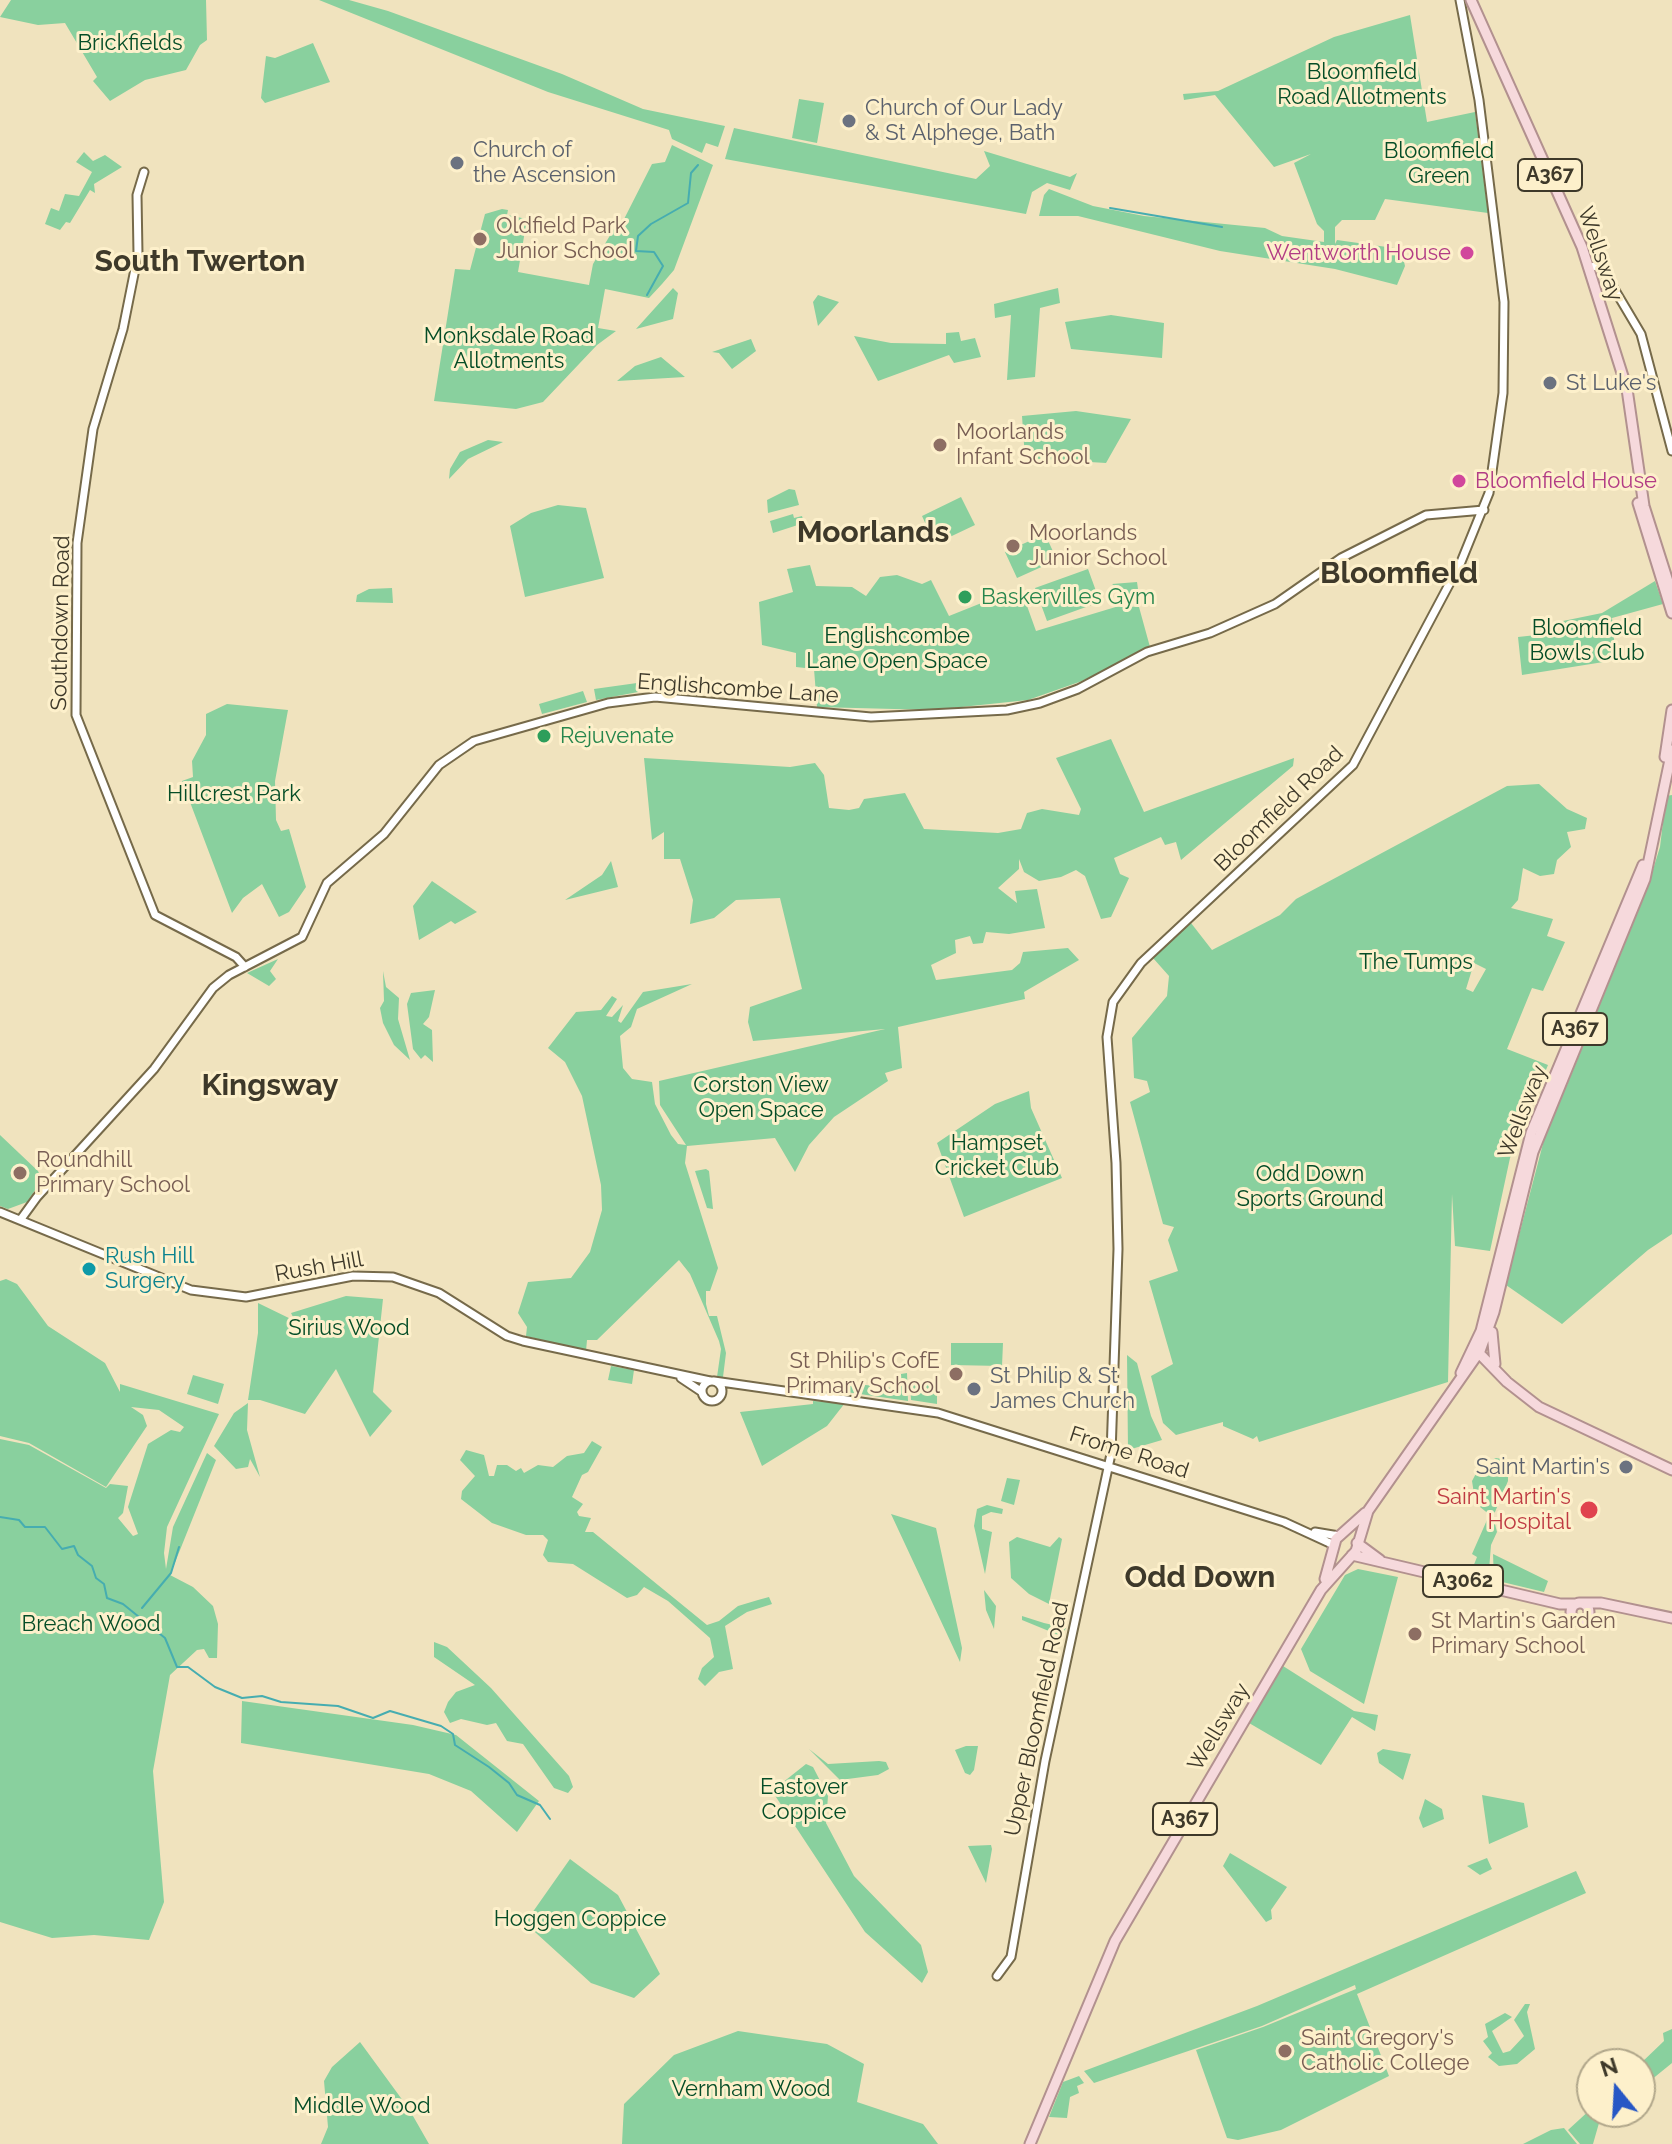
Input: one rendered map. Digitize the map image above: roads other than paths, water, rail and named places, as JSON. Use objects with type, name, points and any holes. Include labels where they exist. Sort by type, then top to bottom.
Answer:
[{"type":"main road","name":"Wellsway","points":[[1473,4],[1569,213],[1588,267],[1624,393],[1644,506],[1672,594]]},
{"type":"main road","name":"Wellsway","points":[[1624,393],[1641,519],[1672,613]]},
{"type":"main road","name":"Wellsway","points":[[1321,1590],[1338,1541],[1368,1511],[1452,1390],[1477,1350],[1494,1312],[1541,1118],[1646,855],[1672,710]]},
{"type":"main road","name":"Wellsway","points":[[1477,1350],[1521,1163],[1645,879],[1672,750]]},
{"type":"main road","points":[[1494,1312],[1490,1343],[1496,1369]]},
{"type":"main road","points":[[1477,1350],[1539,1407],[1672,1470]]},
{"type":"main road","name":"Wellsway","points":[[1030,2144],[1115,1941],[1321,1590],[1351,1556],[1368,1511]]},
{"type":"main road","points":[[1351,1556],[1342,1556],[1338,1541],[1352,1535],[1357,1542]]},
{"type":"main road","name":"A3062","points":[[1357,1542],[1386,1564]]},
{"type":"main road","name":"A3062","points":[[1351,1556],[1541,1597],[1560,1604],[1623,1608],[1672,1618]]},
{"type":"main road","name":"A3062","points":[[1541,1597],[1571,1615]]},
{"type":"main road","points":[[1578,1603],[1587,1606],[1587,1616],[1580,1621],[1571,1615],[1578,1603]]},
{"type":"main road","name":"A3062","points":[[1587,1616],[1604,1609],[1623,1608]]},
{"type":"street","name":"Bloomfield Road","points":[[1109,1465],[1118,1249],[1116,1163],[1107,1037],[1113,1002],[1141,963],[1353,765],[1461,562],[1484,510],[1497,451],[1505,323],[1485,148],[1460,0]]},
{"type":"street","points":[[1465,22],[1473,4]]},
{"type":"street","name":"Southdown Road","points":[[144,172],[137,195],[138,254],[123,329],[93,429],[77,543],[76,715],[155,915],[236,957],[245,967]]},
{"type":"street","points":[[1588,267],[1599,266],[1603,270],[1646,346],[1672,451]]},
{"type":"street","name":"Englishcombe Lane","points":[[21,1219],[37,1197],[154,1069],[213,988],[302,937],[320,894],[334,875],[384,834],[439,765],[490,735],[608,703],[655,697],[871,717],[1031,706],[1070,693],[1147,652],[1210,633],[1275,604],[1341,558],[1426,515],[1484,510]]},
{"type":"street","name":"Rush Hill","points":[[0,1212],[191,1290],[246,1297],[353,1276],[393,1277],[439,1293],[507,1336],[553,1350],[712,1381]]},
{"type":"street","name":"Rush Hill","points":[[667,1371],[702,1392]]},
{"type":"street","points":[[702,1392],[712,1381],[722,1389]]},
{"type":"street","name":"Frome Road","points":[[712,1381],[938,1413],[1109,1465],[1338,1541]]},
{"type":"street","name":"Frome Road","points":[[702,1392],[706,1399],[715,1401],[722,1389],[747,1386]]},
{"type":"street","name":"Upper Bloomfield Road","points":[[997,1976],[1011,1957],[1045,1761],[1109,1465]]},
{"type":"waterway","points":[[647,295],[663,266],[654,252],[636,251],[638,236],[651,224],[688,203],[691,173],[698,165]]},
{"type":"waterway","points":[[1110,208],[1222,227]]},
{"type":"waterway","points":[[0,1517],[19,1520],[25,1527],[45,1527],[62,1549],[74,1546],[78,1555],[92,1566],[96,1578],[104,1584],[107,1598],[123,1604],[165,1638],[177,1667],[188,1667],[215,1687],[242,1698],[262,1696],[281,1702],[338,1706],[373,1718],[390,1711],[441,1726],[453,1734],[455,1745],[509,1783],[517,1795],[540,1805],[550,1819]]},
{"type":"waterway","points":[[142,1608],[171,1573],[179,1547]]},
{"type":"place","name":"Church of Our Lady & St Alphege, Bath","points":[[849,121]]},
{"type":"place","name":"Church of the Ascension","points":[[457,163]]},
{"type":"place","name":"Oldfield Park Junior School","points":[[480,239]]},
{"type":"place","name":"Wentworth House","points":[[1467,253]]},
{"type":"place","name":"St Luke's","points":[[1550,383]]},
{"type":"place","name":"Moorlands Infant School","points":[[940,445]]},
{"type":"place","name":"Bloomfield House","points":[[1459,481]]},
{"type":"place","name":"Moorlands Junior School","points":[[1013,546]]},
{"type":"place","name":"Baskervilles Gym","points":[[965,597]]},
{"type":"place","name":"Rejuvenate","points":[[544,736]]},
{"type":"place","name":"Roundhill Primary School","points":[[20,1173]]},
{"type":"place","name":"Rush Hill Surgery","points":[[89,1269]]},
{"type":"place","name":"St Philip's CofE Primary School","points":[[956,1374]]},
{"type":"place","name":"St Philip & St James Church","points":[[974,1389]]},
{"type":"place","name":"Saint Martin's","points":[[1626,1467]]},
{"type":"place","name":"Saint Martin's Hospital","points":[[1589,1510]]},
{"type":"place","name":"St Martin's Garden Primary School","points":[[1415,1634]]},
{"type":"place","name":"Saint Gregory's Catholic College","points":[[1285,2051]]},
{"type":"district","name":"South Twerton","points":[[200,262]]},
{"type":"district","name":"Moorlands","points":[[873,533]]},
{"type":"district","name":"Bloomfield","points":[[1399,574]]},
{"type":"district","name":"Kingsway","points":[[270,1086]]},
{"type":"district","name":"Odd Down","points":[[1200,1578]]},
{"type":"park label","name":"Brickfields","points":[[130,43]]},
{"type":"park label","name":"Bloomfield Road Allotments","points":[[1362,84]]},
{"type":"park label","name":"Bloomfield Green","points":[[1439,164]]},
{"type":"park label","name":"Monksdale Road Allotments","points":[[509,348]]},
{"type":"park label","name":"Bloomfield Bowls Club","points":[[1587,640]]},
{"type":"park label","name":"Englishcombe Lane Open Space","points":[[897,648]]},
{"type":"park label","name":"Hillcrest Park","points":[[234,794]]},
{"type":"park label","name":"The Tumps","points":[[1416,962]]},
{"type":"park label","name":"Corston View Open Space","points":[[761,1098]]},
{"type":"park label","name":"Hampset Cricket Club","points":[[997,1156]]},
{"type":"park label","name":"Odd Down Sports Ground","points":[[1310,1186]]},
{"type":"park label","name":"Sirius Wood","points":[[349,1328]]},
{"type":"park label","name":"Breach Wood","points":[[91,1624]]},
{"type":"park label","name":"Eastover Coppice","points":[[804,1800]]},
{"type":"park label","name":"Hoggen Coppice","points":[[580,1919]]},
{"type":"park label","name":"Vernham Wood","points":[[751,2089]]},
{"type":"park label","name":"Middle Wood","points":[[362,2106]]}]
